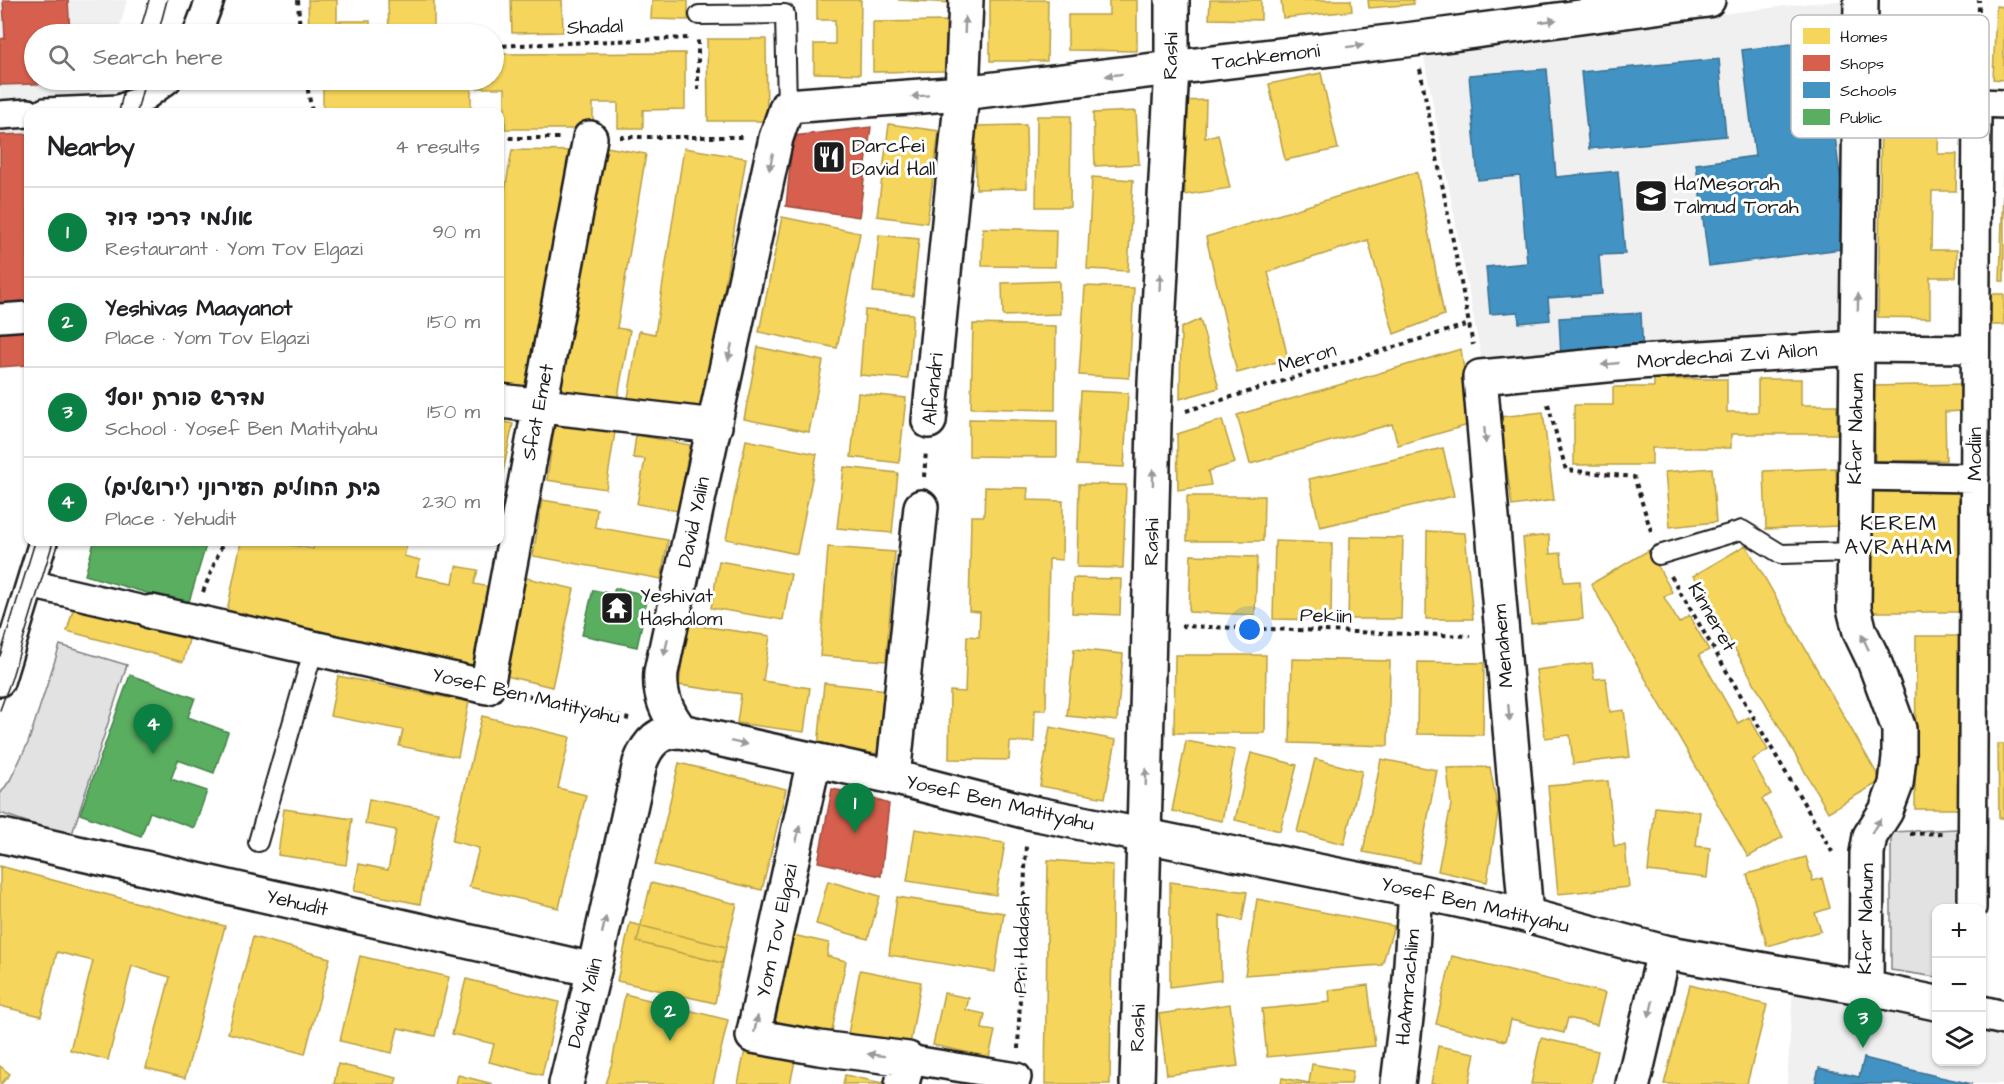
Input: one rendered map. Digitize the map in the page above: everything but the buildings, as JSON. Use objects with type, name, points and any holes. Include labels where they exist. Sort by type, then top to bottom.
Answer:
[{"type":"street","points":[[201,24],[210,0]]},
{"type":"street","name":"Alfandri","points":[[929,421],[963,93],[966,0]]},
{"type":"street","name":"Rashi","points":[[1137,1084],[1154,421],[1172,68],[1172,0]]},
{"type":"street","name":"Tachkemoni","points":[[787,105],[963,93],[1414,39],[1708,0]]},
{"type":"street","name":"Kfar Nahum","points":[[1861,0],[1861,15]]},
{"type":"street","points":[[129,108],[154,90]]},
{"type":"street","points":[[1989,103],[2004,104]]},
{"type":"street","name":"David Yalin","points":[[681,730],[672,720],[662,697],[661,672],[776,138],[787,105]]},
{"type":"street","points":[[0,115],[24,113]]},
{"type":"street","name":"Sfat Emet","points":[[487,687],[590,138]]},
{"type":"street","name":"Kfar Nahum","points":[[1860,138],[1854,608],[1860,632],[1874,661],[1899,729],[1896,784],[1886,811],[1870,836],[1867,853],[1866,988]]},
{"type":"street","name":"Modiin","points":[[1972,904],[1977,138]]},
{"type":"street","points":[[0,318],[24,316]]},
{"type":"street","name":"Mordechai Zvi Ailon","points":[[1480,377],[1639,362],[1857,348],[1975,349]]},
{"type":"street","name":"Menahem","points":[[1480,377],[1526,915]]},
{"type":"street","points":[[504,402],[715,426]]},
{"type":"street","points":[[1855,476],[1975,478]]},
{"type":"street","points":[[893,777],[921,507]]},
{"type":"street","points":[[0,682],[42,546]]},
{"type":"street","name":"Yosef Ben Matityahu","points":[[30,584],[487,687]]},
{"type":"street","name":"David Yalin","points":[[566,1084],[640,763],[650,742],[670,731],[681,730]]},
{"type":"street","name":"Yosef Ben Matityahu","points":[[681,730],[893,777],[1028,812],[1526,915],[1664,952],[1932,1002]]},
{"type":"street","name":"Yom Tov Elgazi","points":[[814,760],[753,1036],[819,1048],[905,1071]]},
{"type":"street","name":"Yehudit","points":[[2,835],[594,970]]},
{"type":"street","name":"HaAmrachlim","points":[[1398,1084],[1409,993],[1416,891]]},
{"type":"street","points":[[1634,1084],[1664,952]]},
{"type":"street","points":[[1986,1014],[2004,1018]]},
{"type":"street","points":[[905,1071],[1016,1080]]},
{"type":"lane","name":"David Yalin","points":[[699,15],[785,14],[787,105]]},
{"type":"lane","points":[[1659,555],[1742,530],[1782,554],[1855,552]]},
{"type":"lane","points":[[258,842],[314,648]]},
{"type":"path","points":[[298,0],[299,24]]},
{"type":"path","points":[[1979,0],[1979,15]]},
{"type":"path","name":"Shadal","points":[[504,46],[698,38],[698,90]]},
{"type":"path","points":[[1414,39],[1480,377]]},
{"type":"path","points":[[308,90],[311,108]]},
{"type":"path","points":[[682,137],[776,138]]},
{"type":"path","name":"Meron","points":[[1154,421],[1469,324]]},
{"type":"path","name":"Kinneret","points":[[1540,372],[1566,470],[1634,477],[1659,555],[1837,861]]},
{"type":"path","name":"Alfandri","points":[[921,507],[929,421]]},
{"type":"path","points":[[192,620],[221,546]]},
{"type":"path","name":"Pekiin","points":[[1150,625],[1502,637]]},
{"type":"path","name":"Yosef Ben Matityahu","points":[[487,687],[681,730]]},
{"type":"path","name":"Pri Hadash","points":[[1016,1080],[1028,812]]},
{"type":"path","points":[[1870,836],[1972,832]]},
{"type":"shaded area","points":[[0,0],[127,0],[121,24],[24,24],[24,90],[103,90],[99,108],[24,108],[24,340],[0,342]]},
{"type":"shaded area","name":"Ha'Mesorah Talmud Torah","points":[[1849,0],[1849,15],[1791,15],[1791,138],[1850,138],[1852,341],[1483,367],[1423,52],[1801,4]]},
{"type":"shaded area","points":[[60,645],[127,665],[71,837],[0,813],[0,794],[10,780],[28,743]]},
{"type":"shaded area","points":[[1957,829],[1958,904],[1932,904],[1932,976],[1891,970],[1891,832]]},
{"type":"shaded area","points":[[1793,987],[1932,1018],[1932,1066],[1986,1066],[1986,1030],[2004,1035],[2004,1084],[1787,1084]]},
{"type":"tram line","points":[[142,24],[149,0]]},
{"type":"tram line","points":[[161,24],[167,0]]},
{"type":"tram line","points":[[120,108],[124,90]]},
{"type":"tram line","points":[[138,108],[142,90]]},
{"type":"tram line","points":[[0,656],[34,546]]},
{"type":"tram line","points":[[0,710],[52,546]]},
{"type":"place","name":"Darcfei David Hall","points":[[829,157]]},
{"type":"place","name":"Ha'Mesorah Talmud Torah","points":[[1651,196]]},
{"type":"place","name":"Yeshivat Hashalom","points":[[617,608]]},
{"type":"place","name":"בית החולים העירוני (ירושלים)","points":[[153,754]]},
{"type":"place","name":"אולמי דרכי דוד","points":[[855,833]]},
{"type":"place","name":"Yeshivas Maayanot","points":[[670,1041]]},
{"type":"place","name":"מדרש פורת יוסף","points":[[1863,1048]]},
{"type":"district","name":"KEREM AVRAHAM","points":[[1899,535]]}]
